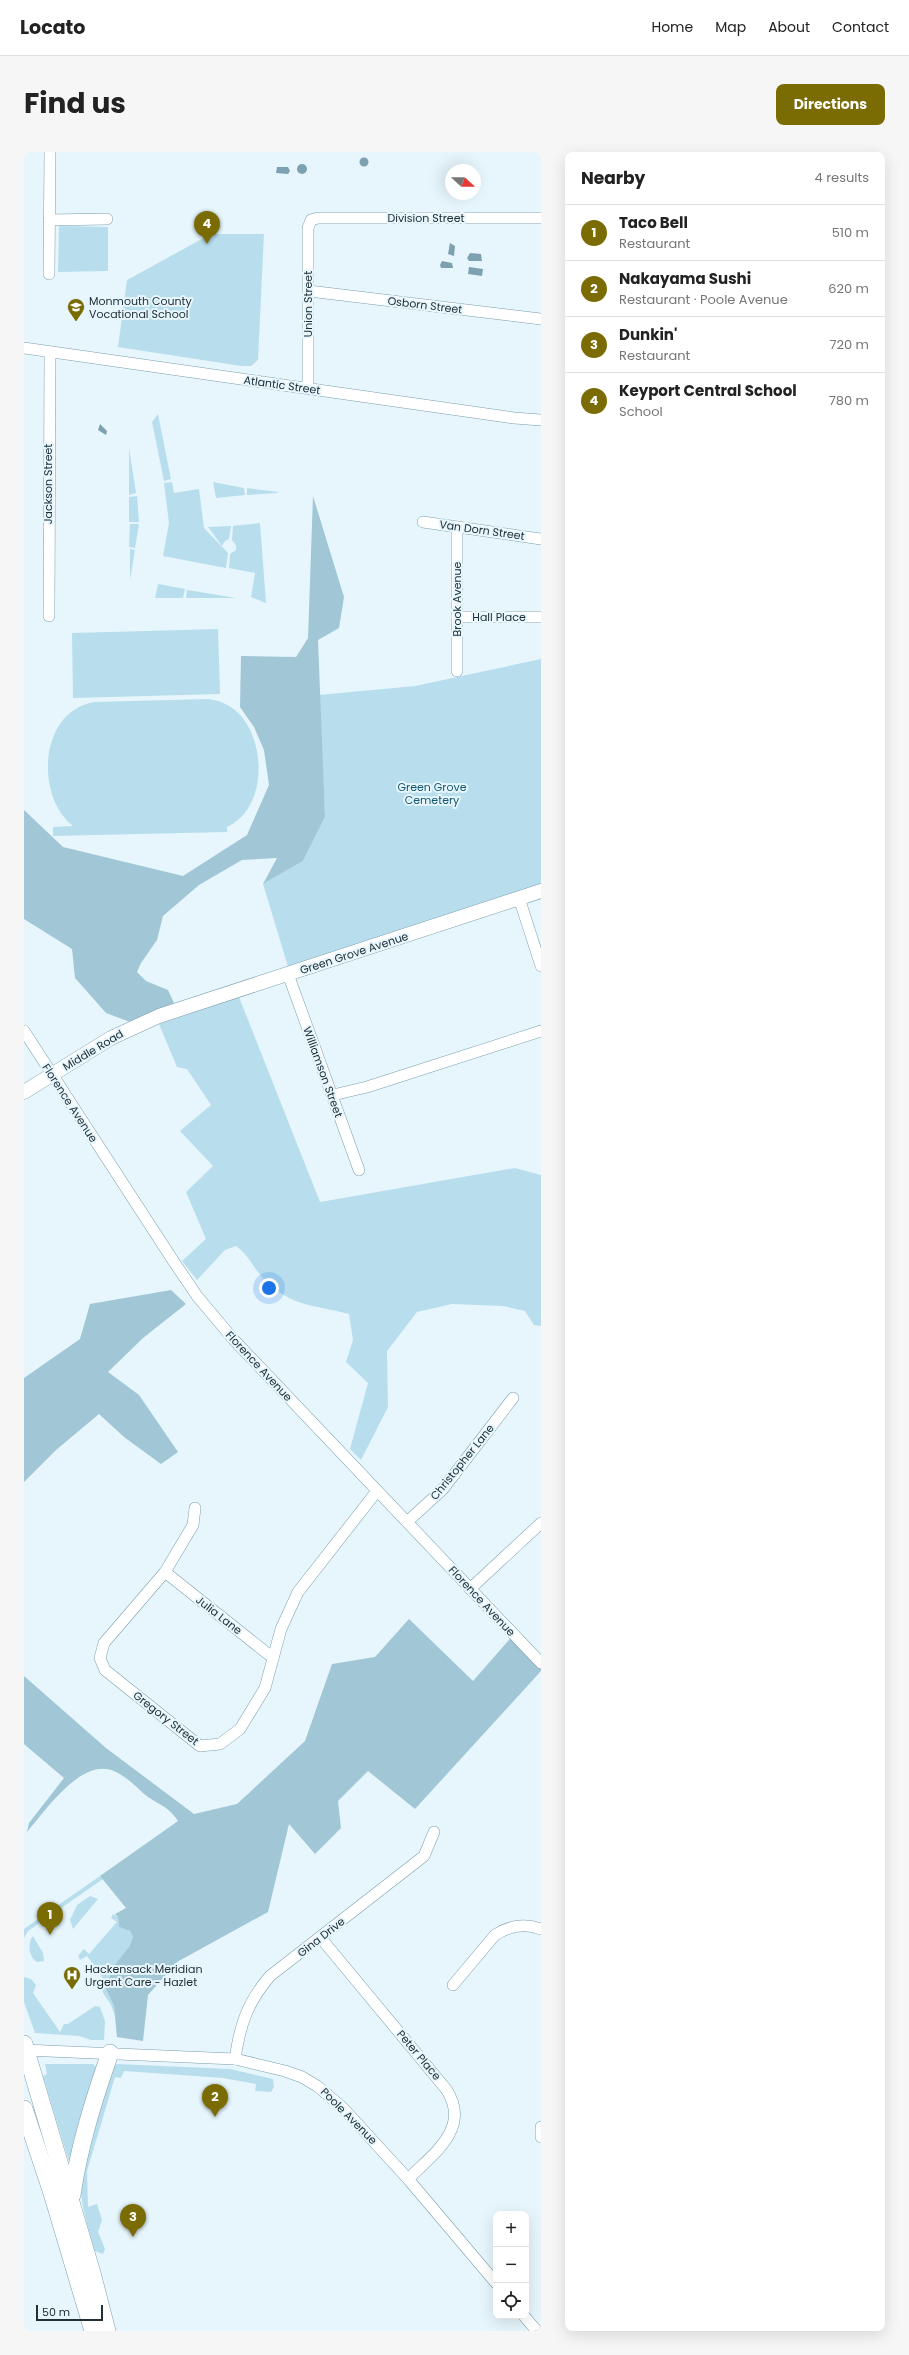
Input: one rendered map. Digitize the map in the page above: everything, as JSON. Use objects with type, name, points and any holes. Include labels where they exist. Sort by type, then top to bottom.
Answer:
[{"type":"highway","points":[[25,2048],[107,2331]]},
{"type":"highway","points":[[71,2203],[76,2167],[83,2140],[110,2053]]},
{"type":"highway","points":[[24,2109],[52,2194],[93,2331]]},
{"type":"main road","name":"Green Grove Avenue","points":[[166,1014],[541,891]]},
{"type":"main road","name":"Middle Road","points":[[24,1092],[111,1038],[166,1014]]},
{"type":"street","points":[[49,274],[50,152]]},
{"type":"street","name":"Division Street","points":[[311,220],[326,218],[541,218]]},
{"type":"street","points":[[49,220],[107,219]]},
{"type":"street","name":"Union Street","points":[[308,388],[308,228],[311,220]]},
{"type":"street","name":"Osborn Street","points":[[309,291],[541,319]]},
{"type":"street","name":"Atlantic Street","points":[[24,348],[514,418],[541,420]]},
{"type":"street","name":"Jackson Street","points":[[49,616],[50,352]]},
{"type":"street","name":"Van Dorn Street","points":[[423,522],[541,539]]},
{"type":"street","name":"Brook Avenue","points":[[457,527],[457,672]]},
{"type":"street","name":"Hall Place","points":[[457,617],[541,617]]},
{"type":"street","points":[[518,898],[541,966]]},
{"type":"street","name":"Williamson Street","points":[[288,974],[359,1170]]},
{"type":"street","name":"Florence Avenue","points":[[24,1031],[198,1296],[234,1340],[540,1661]]},
{"type":"street","points":[[333,1095],[367,1088],[541,1031]]},
{"type":"street","name":"Christopher Lane","points":[[407,1522],[443,1489],[513,1398]]},
{"type":"street","name":"Gregory Street","points":[[195,1508],[193,1526],[165,1572],[104,1643],[100,1658],[105,1670],[200,1746],[220,1744],[240,1729],[265,1688],[281,1630],[298,1592],[377,1491]]},
{"type":"street","points":[[470,1589],[541,1523]]},
{"type":"street","name":"Julia Lane","points":[[165,1572],[274,1658]]},
{"type":"street","name":"Gina Drive","points":[[235,2060],[239,2031],[256,1992],[270,1976],[424,1856],[434,1832]]},
{"type":"street","points":[[453,1985],[495,1935],[503,1930],[529,1925],[541,1929]]},
{"type":"street","name":"Peter Place","points":[[320,1937],[446,2089],[454,2104],[456,2113],[451,2132],[445,2141],[408,2179]]},
{"type":"street","name":"Poole Avenue","points":[[25,2048],[235,2060],[285,2071],[317,2086],[342,2107],[408,2179],[493,2279]]},
{"type":"street","points":[[541,2127],[541,2137]]},
{"type":"street","points":[[527,2319],[537,2331]]},
{"type":"green space","points":[[59,226],[108,227],[108,271],[58,272]]},
{"type":"green space","points":[[211,234],[264,234],[258,360],[251,366],[241,366],[118,347],[127,280]]},
{"type":"green space","points":[[158,414],[171,479],[164,481],[152,422]]},
{"type":"green space","points":[[129,448],[136,493],[129,495]]},
{"type":"green space","points":[[172,482],[174,493],[199,489],[204,528],[228,553],[226,568],[163,556],[169,523],[164,483]]},
{"type":"green space","points":[[213,482],[244,488],[245,495],[216,498]]},
{"type":"green space","points":[[247,488],[278,492],[278,493],[247,495]]},
{"type":"green space","points":[[137,496],[139,522],[129,522],[129,497]]},
{"type":"green space","points":[[260,523],[266,603],[251,597],[255,573],[229,568],[230,554],[236,550],[236,545],[232,540],[233,526]]},
{"type":"green space","points":[[130,524],[139,524],[135,548],[129,547]]},
{"type":"green space","points":[[231,526],[229,539],[225,541],[222,546],[208,527]]},
{"type":"green space","points":[[130,549],[135,550],[130,580]]},
{"type":"green space","points":[[158,584],[185,589],[183,598],[155,598]]},
{"type":"green space","points":[[187,590],[236,598],[186,598]]},
{"type":"green space","points":[[218,629],[220,694],[73,698],[72,633]]},
{"type":"green space","name":"Green Grove Cemetery","points":[[541,659],[541,884],[289,970],[263,884],[303,861],[325,817],[319,695],[415,686]]},
{"type":"green space","points":[[209,699],[226,704],[241,716],[249,728],[255,743],[258,759],[256,791],[250,806],[240,818],[227,827],[227,832],[53,836],[53,827],[73,826],[60,812],[52,795],[48,776],[49,756],[53,737],[62,721],[76,709],[94,702]]},
{"type":"green space","points":[[239,997],[320,1202],[515,1168],[541,1175],[541,1326],[534,1325],[525,1311],[503,1306],[452,1304],[417,1312],[387,1351],[388,1407],[361,1460],[350,1449],[368,1383],[346,1362],[353,1340],[349,1314],[304,1304],[285,1296],[266,1281],[236,1246],[225,1250],[197,1280],[182,1261],[206,1239],[186,1192],[213,1166],[180,1131],[211,1105],[187,1069],[177,1067],[159,1024]]},
{"type":"green space","points":[[100,1876],[103,1879],[28,1931],[24,1938],[24,1929]]},
{"type":"green space","points":[[90,1896],[98,1899],[73,1929],[70,1920],[77,1905]]},
{"type":"green space","points":[[113,1914],[118,1917],[119,1927],[130,1931],[133,1937],[129,1947],[116,1963],[105,1987],[114,2006],[115,2016],[111,2005],[98,1985],[103,1978],[87,1956],[80,1960],[78,1956],[84,1949],[89,1954],[117,1922],[111,1918]]},
{"type":"green space","points":[[33,1936],[43,1953],[44,1961],[37,1962],[32,1957],[30,1942]]},
{"type":"green space","points":[[24,1977],[31,1979],[36,1985],[33,1993],[60,2032],[64,2024],[68,2024],[95,2006],[100,2007],[105,2021],[104,2040],[91,2040],[79,2036],[35,2033],[24,2002]]},
{"type":"green space","points":[[45,2064],[93,2064],[97,2068],[70,2165],[43,2076],[47,2074]]},
{"type":"green space","points":[[117,2064],[230,2069],[273,2079],[274,2087],[271,2092],[255,2091],[256,2084],[223,2078],[124,2071],[121,2078],[115,2077],[87,2171],[88,2207],[97,2204],[102,2220],[98,2232],[105,2249],[103,2254],[95,2251],[89,2231],[82,2202],[80,2171],[113,2066]]},
{"type":"shaded area","points":[[364,157],[369,162],[364,167],[359,162]]},
{"type":"shaded area","points":[[300,164],[304,164],[307,169],[304,174],[300,174],[297,171],[297,167]]},
{"type":"shaded area","points":[[277,167],[288,167],[290,171],[288,174],[276,173]]},
{"type":"shaded area","points":[[450,243],[455,246],[454,256],[448,254]]},
{"type":"shaded area","points":[[470,253],[481,254],[482,261],[469,261],[467,258]]},
{"type":"shaded area","points":[[442,261],[452,263],[453,268],[441,268],[440,265]]},
{"type":"shaded area","points":[[469,267],[483,269],[482,276],[468,274]]},
{"type":"shaded area","points":[[100,424],[107,431],[106,435],[98,430]]},
{"type":"shaded area","points":[[313,496],[344,597],[339,628],[318,640],[325,817],[303,861],[263,884],[277,858],[242,860],[199,885],[163,916],[157,940],[141,963],[137,972],[146,981],[168,990],[174,1003],[130,1022],[106,1013],[75,978],[72,949],[24,919],[24,810],[63,847],[183,876],[247,835],[269,785],[264,750],[254,727],[240,707],[241,656],[296,657],[308,638]]},
{"type":"shaded area","points":[[171,1290],[186,1304],[143,1338],[108,1372],[139,1395],[178,1452],[161,1464],[124,1437],[99,1414],[56,1450],[24,1482],[24,1378],[80,1339],[90,1304]]},
{"type":"shaded area","points":[[409,1619],[473,1681],[515,1633],[541,1660],[541,1671],[415,1809],[368,1771],[338,1801],[341,1828],[315,1854],[289,1824],[268,1912],[177,1962],[148,1995],[143,2041],[117,2037],[114,2006],[105,1987],[116,1963],[129,1947],[133,1937],[130,1931],[119,1927],[118,1917],[115,1914],[126,1908],[100,1876],[178,1821],[170,1811],[148,1797],[123,1776],[116,1772],[103,1769],[91,1771],[66,1787],[27,1832],[29,1823],[64,1778],[24,1744],[24,1676],[106,1748],[194,1814],[237,1804],[305,1741],[332,1664],[375,1657]]},
{"type":"place","name":"Keyport Central School","points":[[207,244]]},
{"type":"place","name":"Monmouth County Vocational School","points":[[76,322]]},
{"type":"place","name":"Taco Bell","points":[[50,1935]]},
{"type":"place","name":"Hackensack Meridian Urgent Care - Hazlet","points":[[72,1990]]},
{"type":"place","name":"Nakayama Sushi","points":[[215,2117]]},
{"type":"place","name":"Dunkin'","points":[[133,2237]]}]
